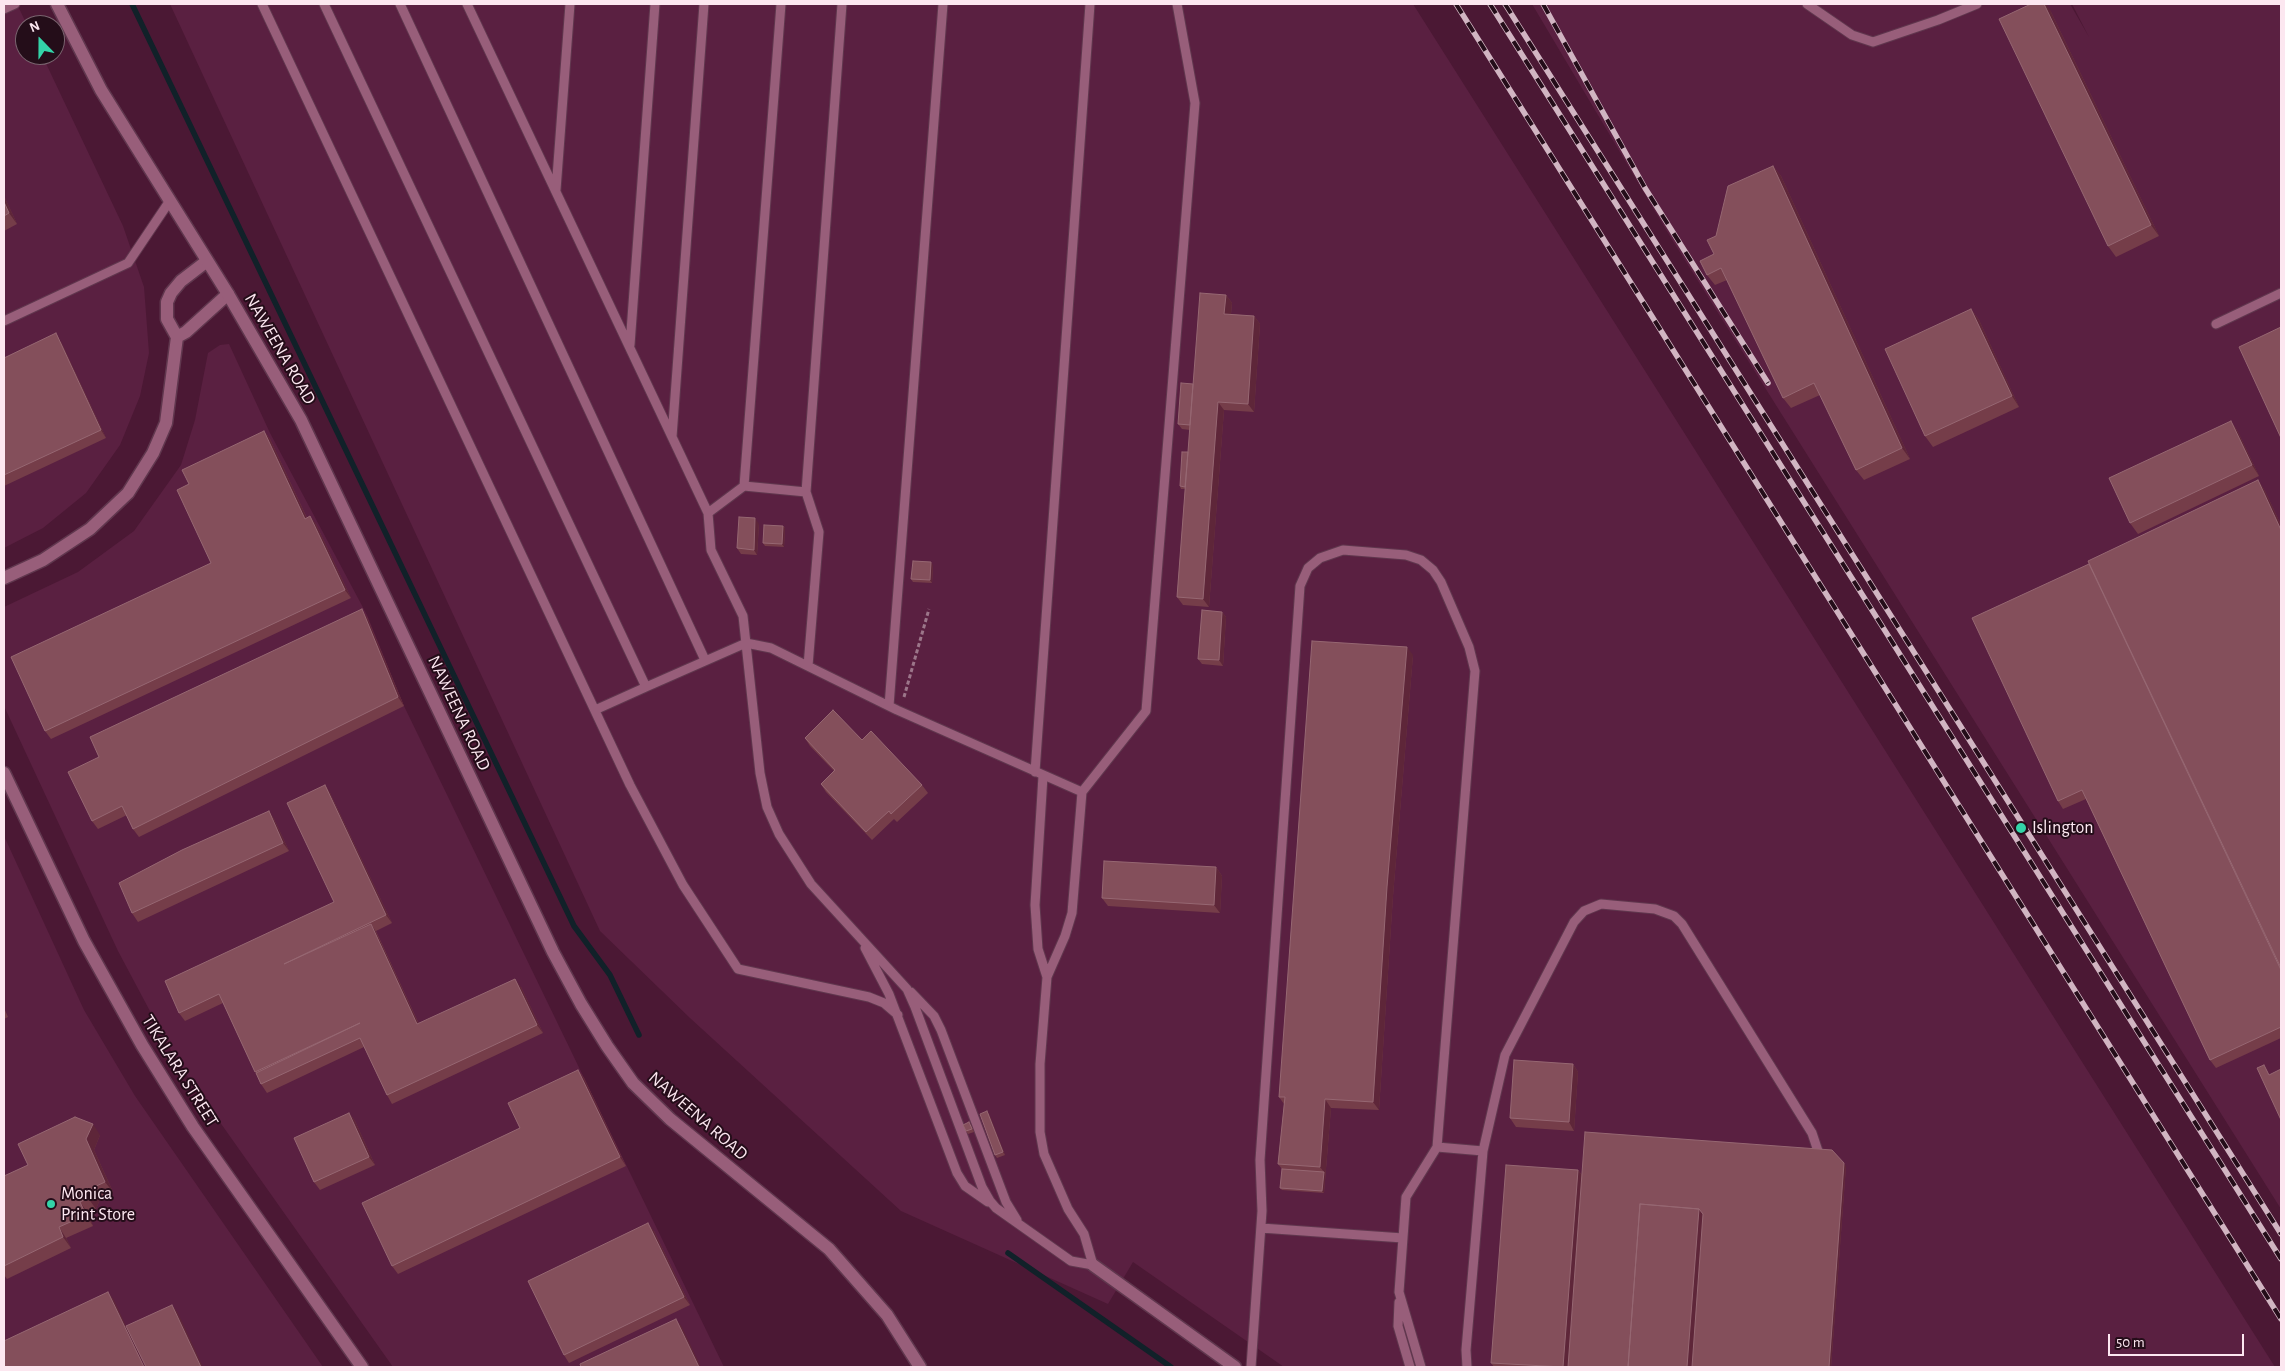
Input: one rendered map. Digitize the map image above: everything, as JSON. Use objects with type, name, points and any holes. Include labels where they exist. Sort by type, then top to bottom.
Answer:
[{"type":"street","name":"NAWEENA ROAD","points":[[57,4],[101,90],[228,294],[301,420],[554,952],[581,1004],[607,1046],[634,1083],[670,1119],[829,1249],[887,1315],[920,1367]]},
{"type":"street","points":[[4,578],[43,560],[90,529],[128,493],[153,453],[166,423],[177,337],[167,319],[167,302],[171,293],[181,281],[206,261]]},
{"type":"street","points":[[177,337],[186,332],[228,294]]},
{"type":"street","name":"TIKALARA STREET","points":[[4,773],[84,941],[142,1045],[193,1127],[362,1367]]},
{"type":"street","points":[[1093,1265],[1235,1367]]},
{"type":"lane","points":[[4,9],[15,4]]},
{"type":"lane","points":[[262,4],[595,710],[652,828],[683,885],[738,969],[869,996],[884,1003],[898,1015]]},
{"type":"lane","points":[[324,4],[646,686]]},
{"type":"lane","points":[[400,4],[705,660]]},
{"type":"lane","points":[[556,192],[570,4]]},
{"type":"lane","points":[[630,348],[655,4]]},
{"type":"lane","points":[[672,437],[704,4]]},
{"type":"lane","points":[[744,486],[781,4]]},
{"type":"lane","points":[[808,666],[819,532],[806,492],[842,4]]},
{"type":"lane","points":[[893,708],[943,4]]},
{"type":"lane","points":[[1047,977],[1036,939],[1035,905],[1039,774],[1090,4]]},
{"type":"lane","points":[[856,933],[878,970],[898,1015],[960,1179],[965,1186],[1071,1260],[1093,1265],[1084,1234],[1068,1209],[1053,1179],[1044,1154],[1040,1132],[1040,1064],[1047,977],[1065,936],[1072,913],[1082,792],[1146,711],[1195,102],[1177,4]]},
{"type":"lane","points":[[1807,4],[1852,35],[1873,42],[1938,20],[1977,4]]},
{"type":"lane","points":[[470,6],[708,513],[711,550],[743,616],[754,738],[767,807],[778,834],[806,878],[934,1016],[1010,1210],[1025,1228]]},
{"type":"lane","points":[[4,321],[128,263],[169,202]]},
{"type":"lane","points":[[2216,324],[2281,293]]},
{"type":"lane","points":[[708,513],[744,486],[806,492]]},
{"type":"lane","points":[[1251,1367],[1261,1228],[1260,1160],[1300,586],[1308,568],[1320,558],[1343,550],[1406,555],[1421,560],[1441,582],[1473,659],[1474,683],[1437,1147],[1406,1197],[1398,1326],[1410,1367]]},
{"type":"lane","points":[[595,710],[746,643],[771,648],[893,708],[1082,792]]},
{"type":"lane","points":[[1467,1367],[1466,1350],[1484,1151],[1505,1055],[1574,922],[1584,911],[1601,904],[1655,909],[1674,916],[1682,924],[1812,1134],[1818,1151]]},
{"type":"lane","points":[[899,979],[915,1007],[985,1193],[996,1208]]},
{"type":"lane","points":[[1437,1147],[1484,1151]]},
{"type":"lane","points":[[1261,1228],[1403,1238]]},
{"type":"lane","points":[[1399,1292],[1421,1367]]},
{"type":"path","points":[[893,708],[908,690],[929,609]]},
{"type":"shaded area","points":[[4,4],[17,4],[22,15],[15,15],[15,65],[47,65],[123,226],[144,287],[149,353],[140,396],[120,445],[86,493],[43,528],[4,548]]},
{"type":"shaded area","points":[[170,4],[1413,4],[2275,1367],[1284,1367],[1133,1262],[1108,1304],[901,1211],[690,1018],[600,931]]},
{"type":"shaded area","points":[[1532,4],[2070,4],[2089,37],[2072,4],[2281,4],[2281,1209],[1671,238]]},
{"type":"shaded area","points":[[229,344],[270,433],[367,615],[404,706],[724,1367],[393,1367],[176,1060],[118,951],[4,706],[4,607],[78,572],[134,531],[181,465],[195,420],[208,353],[220,345]]},
{"type":"shaded area","points":[[4,836],[84,1010],[135,1096],[323,1367],[4,1367]]},
{"type":"building","points":[[2031,4],[2044,4],[2151,225],[2108,246],[1999,19]]},
{"type":"building","points":[[1773,166],[1902,448],[1856,470],[1814,383],[1783,398],[1721,268],[1707,275],[1700,261],[1714,254],[1707,240],[1716,236],[1728,186]]},
{"type":"building","points":[[4,202],[9,213],[4,216]]},
{"type":"building","points":[[1200,293],[1226,295],[1224,314],[1254,316],[1248,404],[1218,402],[1203,599],[1177,597]]},
{"type":"building","points":[[1971,309],[2012,396],[1925,436],[1885,349]]},
{"type":"building","points":[[2281,327],[2281,438],[2239,347]]},
{"type":"building","points":[[56,333],[101,430],[4,475],[4,358]]},
{"type":"building","points":[[1181,383],[1193,384],[1190,425],[1178,424]]},
{"type":"building","points":[[2231,421],[2252,465],[2130,523],[2109,478]]},
{"type":"building","points":[[264,431],[305,519],[310,516],[345,590],[45,731],[11,657],[211,563],[177,490],[189,484],[182,470]]},
{"type":"building","points":[[1182,452],[1188,452],[1185,487],[1180,486]]},
{"type":"building","points":[[2258,480],[2281,530],[2281,968],[2088,561]]},
{"type":"building","points":[[739,517],[755,518],[754,550],[737,548]]},
{"type":"building","points":[[764,525],[783,526],[782,544],[763,543]]},
{"type":"building","points":[[913,561],[931,562],[930,580],[911,579]]},
{"type":"building","points":[[2089,564],[2281,970],[2281,1027],[2210,1060],[2082,790],[2058,801],[1972,618]]},
{"type":"building","points":[[362,609],[398,697],[133,829],[122,806],[92,821],[68,772],[99,757],[90,737]]},
{"type":"building","points":[[1202,610],[1222,612],[1219,660],[1198,659]]},
{"type":"building","points":[[1312,641],[1407,647],[1387,887],[1373,1102],[1325,1099],[1320,1167],[1278,1164],[1285,1097],[1279,1097]]},
{"type":"building","points":[[833,710],[862,740],[871,731],[922,785],[891,814],[889,811],[866,832],[821,784],[835,770],[805,738]]},
{"type":"building","points":[[325,785],[386,915],[284,964],[371,924],[417,1024],[515,979],[537,1025],[387,1095],[360,1038],[261,1084],[256,1073],[360,1023],[255,1072],[219,994],[179,1013],[165,981],[334,902],[287,803]]},
{"type":"building","points":[[269,811],[283,843],[132,913],[119,883],[182,850]]},
{"type":"building","points":[[1104,861],[1216,867],[1214,905],[1102,898]]},
{"type":"building","points":[[1514,1060],[1573,1064],[1569,1122],[1510,1118]]},
{"type":"building","points":[[2264,1065],[2269,1075],[2281,1069],[2281,1120],[2257,1068]]},
{"type":"building","points":[[578,1070],[620,1157],[392,1266],[362,1203],[520,1128],[508,1103]]},
{"type":"building","points":[[987,1111],[1003,1152],[995,1155],[980,1114]]},
{"type":"building","points":[[349,1113],[369,1157],[314,1182],[294,1138]]},
{"type":"building","name":"Monica Print Store","points":[[75,1117],[93,1124],[86,1139],[105,1182],[92,1188],[88,1198],[80,1202],[86,1215],[59,1227],[63,1237],[4,1266],[4,1176],[28,1165],[18,1144]]},
{"type":"building","points":[[969,1122],[972,1129],[966,1131],[963,1125]]},
{"type":"building","points":[[1585,1132],[1832,1150],[1844,1163],[1829,1367],[1692,1367],[1703,1214],[1699,1209],[1640,1204],[1628,1367],[1568,1367]]},
{"type":"building","points":[[1506,1165],[1578,1170],[1563,1367],[1491,1363]]},
{"type":"building","points":[[1282,1169],[1324,1172],[1322,1191],[1280,1188]]},
{"type":"building","points":[[1640,1204],[1699,1209],[1687,1367],[1628,1367]]},
{"type":"building","points":[[648,1223],[684,1297],[564,1355],[528,1281]]},
{"type":"building","points":[[108,1292],[144,1367],[4,1367],[4,1341]]},
{"type":"building","points":[[172,1305],[201,1367],[146,1367],[126,1326]]},
{"type":"building","points":[[676,1319],[699,1367],[581,1367],[580,1364]]},
{"type":"waterway","points":[[132,4],[574,926],[610,975],[639,1035]]},
{"type":"waterway","points":[[1008,1253],[1171,1367]]},
{"type":"railway","points":[[1456,4],[2281,1319]]},
{"type":"railway","points":[[1490,4],[2281,1259]]},
{"type":"railway","points":[[1505,4],[2281,1234]]},
{"type":"railway","points":[[1543,4],[1645,188],[1768,383]]},
{"type":"place","name":"Islington","points":[[2021,828]]},
{"type":"place","name":"Monica Print Store","points":[[51,1204]]}]
